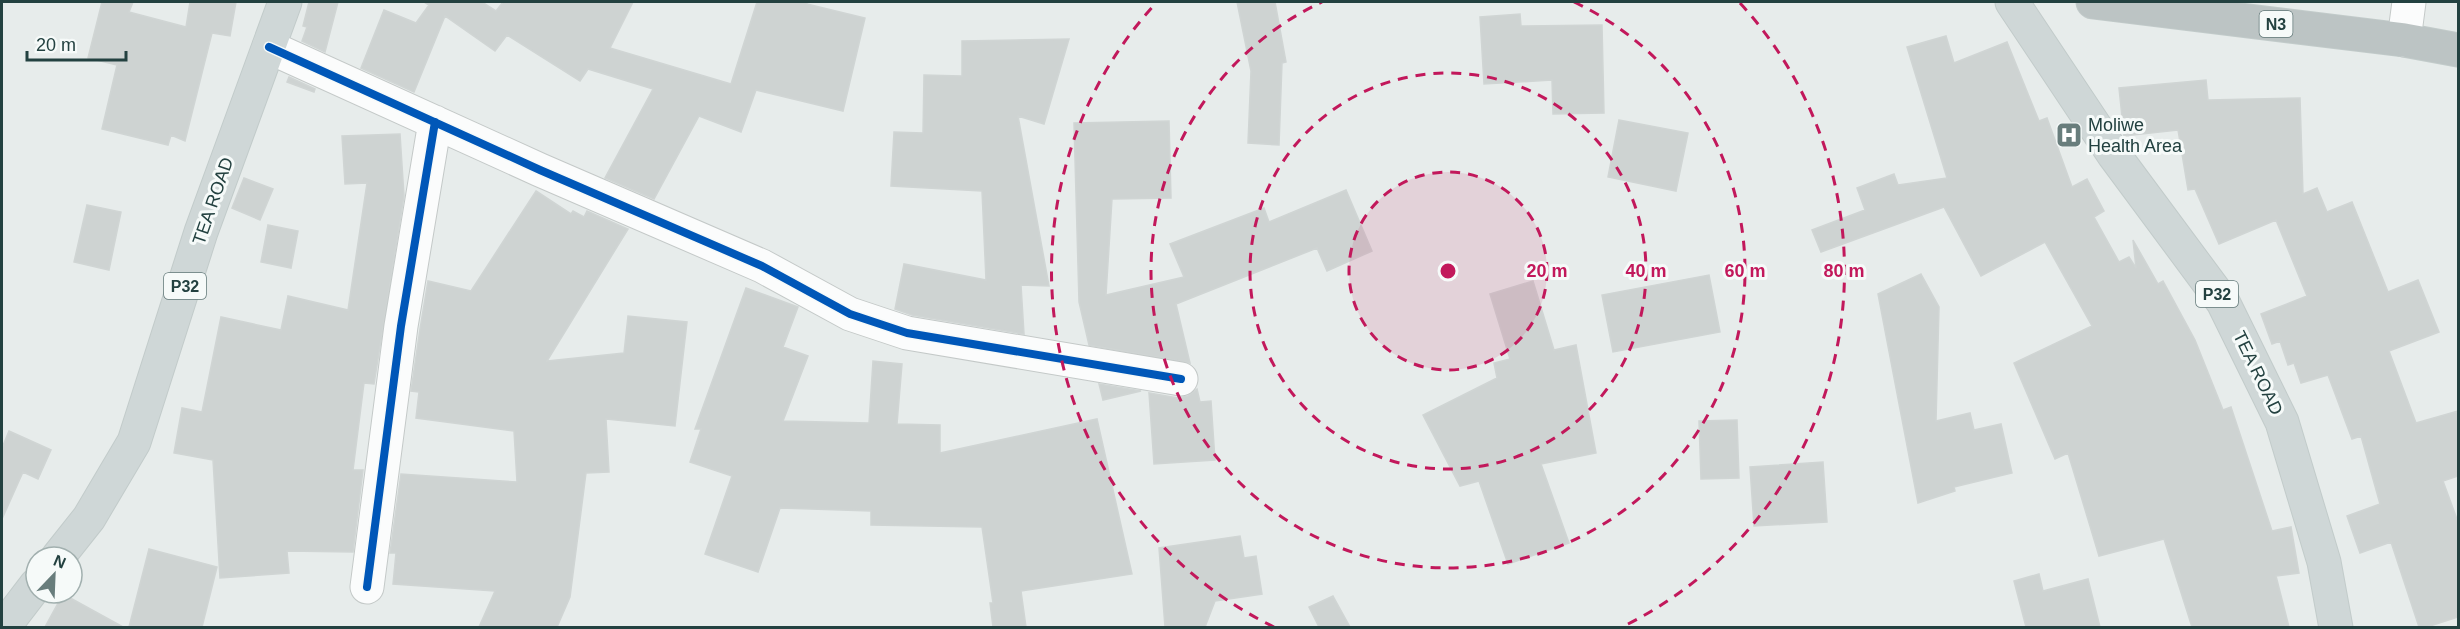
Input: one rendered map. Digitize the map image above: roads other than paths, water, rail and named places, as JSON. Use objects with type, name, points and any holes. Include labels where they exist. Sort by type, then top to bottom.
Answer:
[{"type":"highway","name":"N3","points":[[2093,2],[2404,40],[2458,50]]},
{"type":"main road","name":"TEA ROAD","points":[[68,545],[89,518],[134,442],[201,232],[285,2]]},
{"type":"main road","name":"TEA ROAD","points":[[2012,2],[2114,155],[2223,302],[2283,422],[2324,562],[2336,627]]},
{"type":"main road","points":[[3,627],[24,600]]},
{"type":"street","points":[[2404,40],[2409,2]]},
{"type":"street","points":[[269,47],[762,266],[850,314],[907,333],[1181,379]]},
{"type":"street","points":[[367,587],[401,326],[435,122]]},
{"type":"place","name":"Moliwe Health Area","points":[[2069,135]]}]
